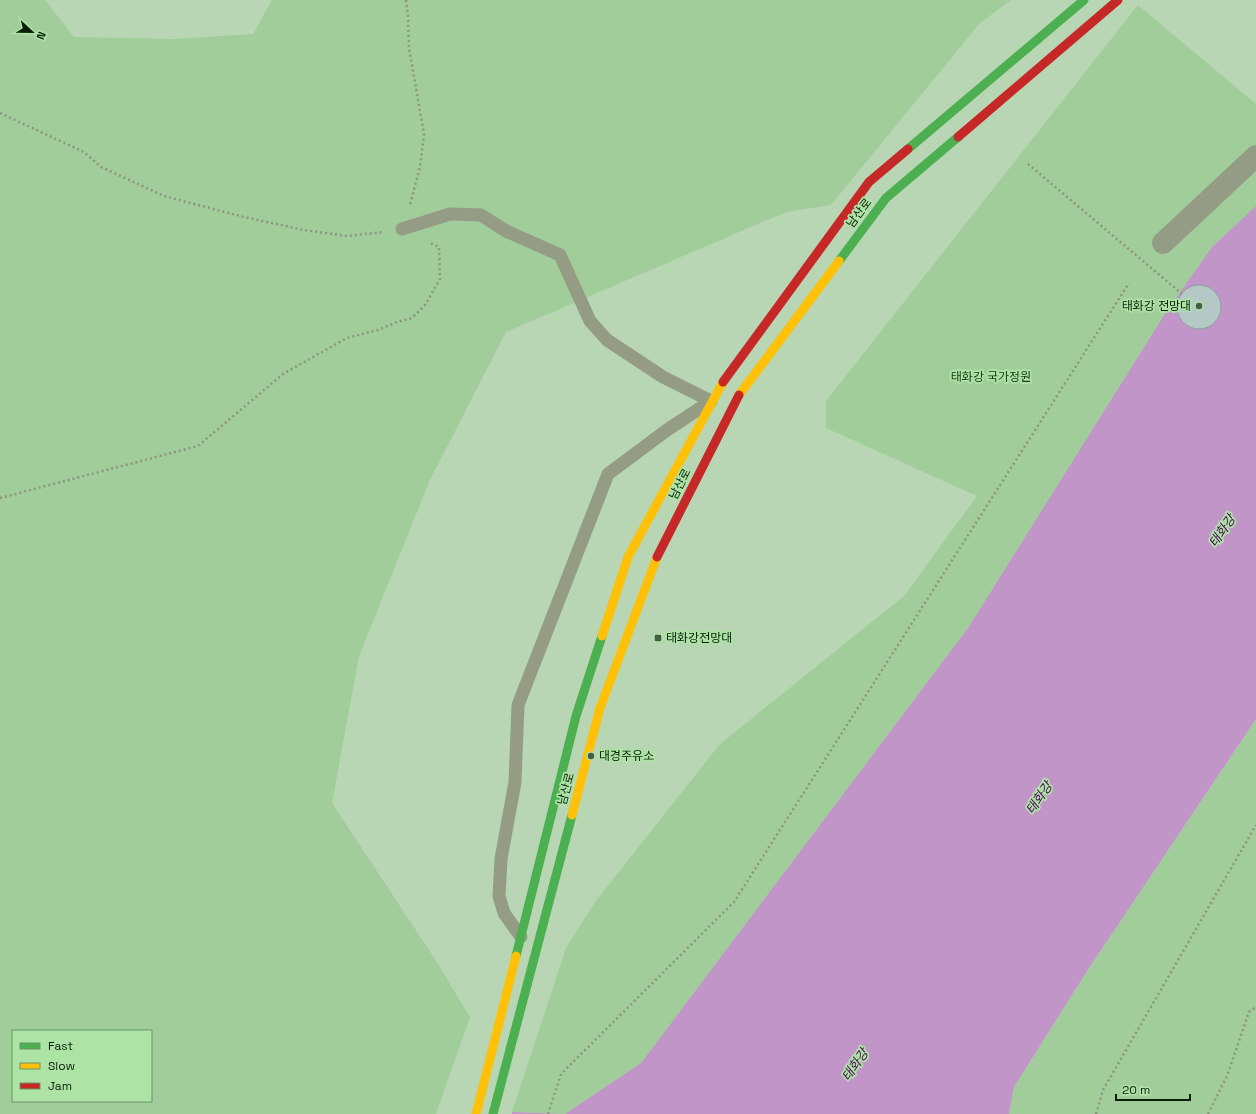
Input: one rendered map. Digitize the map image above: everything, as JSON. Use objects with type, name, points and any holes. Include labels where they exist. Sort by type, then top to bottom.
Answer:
[{"type":"main road","name":"남산로","points":[[476,1114],[576,716],[628,557],[716,390],[869,182],[1084,0]]},
{"type":"main road","name":"남산로","points":[[492,1114],[600,708],[659,551],[741,392],[886,198],[1118,0]]},
{"type":"street","points":[[1163,243],[1256,156]]},
{"type":"lane","points":[[402,229],[450,214],[481,215],[506,231],[560,255],[590,321],[607,340],[663,376],[711,401],[666,430],[608,474],[518,705],[515,782],[501,859],[498,896],[504,913],[521,937]]},
{"type":"path","points":[[0,498],[198,446],[283,374],[347,338],[378,330],[397,322],[412,318],[425,305],[440,279],[438,247],[397,226],[412,202],[424,134],[409,48],[406,0]]},
{"type":"path","points":[[0,113],[84,152],[101,167],[164,196],[244,217],[304,230],[346,236],[402,229]]},
{"type":"path","points":[[1028,164],[1182,294]]},
{"type":"path","points":[[548,1114],[562,1074],[734,902],[1129,283]]},
{"type":"path","points":[[1096,1114],[1103,1090],[1256,825]]},
{"type":"path","points":[[1208,1114],[1227,1076],[1250,1012],[1256,1008]]},
{"type":"green space","points":[[0,0],[45,0],[74,37],[173,39],[253,34],[272,0],[1011,0],[979,24],[831,205],[786,212],[506,332],[430,480],[359,656],[332,803],[433,956],[470,1017],[436,1114],[0,1114]]},
{"type":"green space","name":"태화강 국가정원","points":[[1138,5],[1256,104],[1256,206],[1212,247],[1166,312],[968,628],[641,1063],[565,1114],[512,1112],[566,948],[595,902],[720,744],[904,596],[977,496],[826,428],[826,401]]},
{"type":"green space","points":[[1256,719],[1256,1114],[1009,1114],[1014,1087],[1089,968]]},
{"type":"water","name":"태화강","points":[[1256,206],[1256,719],[1089,968],[1014,1087],[1009,1114],[565,1114],[641,1063],[968,628],[1166,312],[1212,247]]},
{"type":"water","points":[[512,1112],[565,1114],[512,1114]]},
{"type":"building","name":"태화강 전망대","points":[[1195,285],[1203,285],[1215,291],[1221,303],[1221,311],[1215,323],[1203,329],[1195,329],[1183,323],[1177,311],[1177,303],[1183,291]]},
{"type":"traffic: fast","points":[[908,149],[1084,0]]},
{"type":"traffic: fast","points":[[839,261],[886,198],[958,137]]},
{"type":"traffic: fast","points":[[516,956],[576,716],[602,636]]},
{"type":"traffic: fast","points":[[493,1114],[572,815]]},
{"type":"traffic: slow","points":[[739,395],[839,261]]},
{"type":"traffic: slow","points":[[602,636],[628,557],[723,382]]},
{"type":"traffic: slow","points":[[572,815],[600,708],[657,557]]},
{"type":"traffic: slow","points":[[476,1114],[516,956]]},
{"type":"traffic: jam","points":[[958,137],[1118,0]]},
{"type":"traffic: jam","points":[[723,382],[869,182],[908,149]]},
{"type":"traffic: jam","points":[[657,557],[739,395]]},
{"type":"place","name":"태화강 전망대","points":[[1199,306]]},
{"type":"place","name":"태화강전망대","points":[[658,638]]},
{"type":"place","name":"대경주유소","points":[[591,756]]}]
